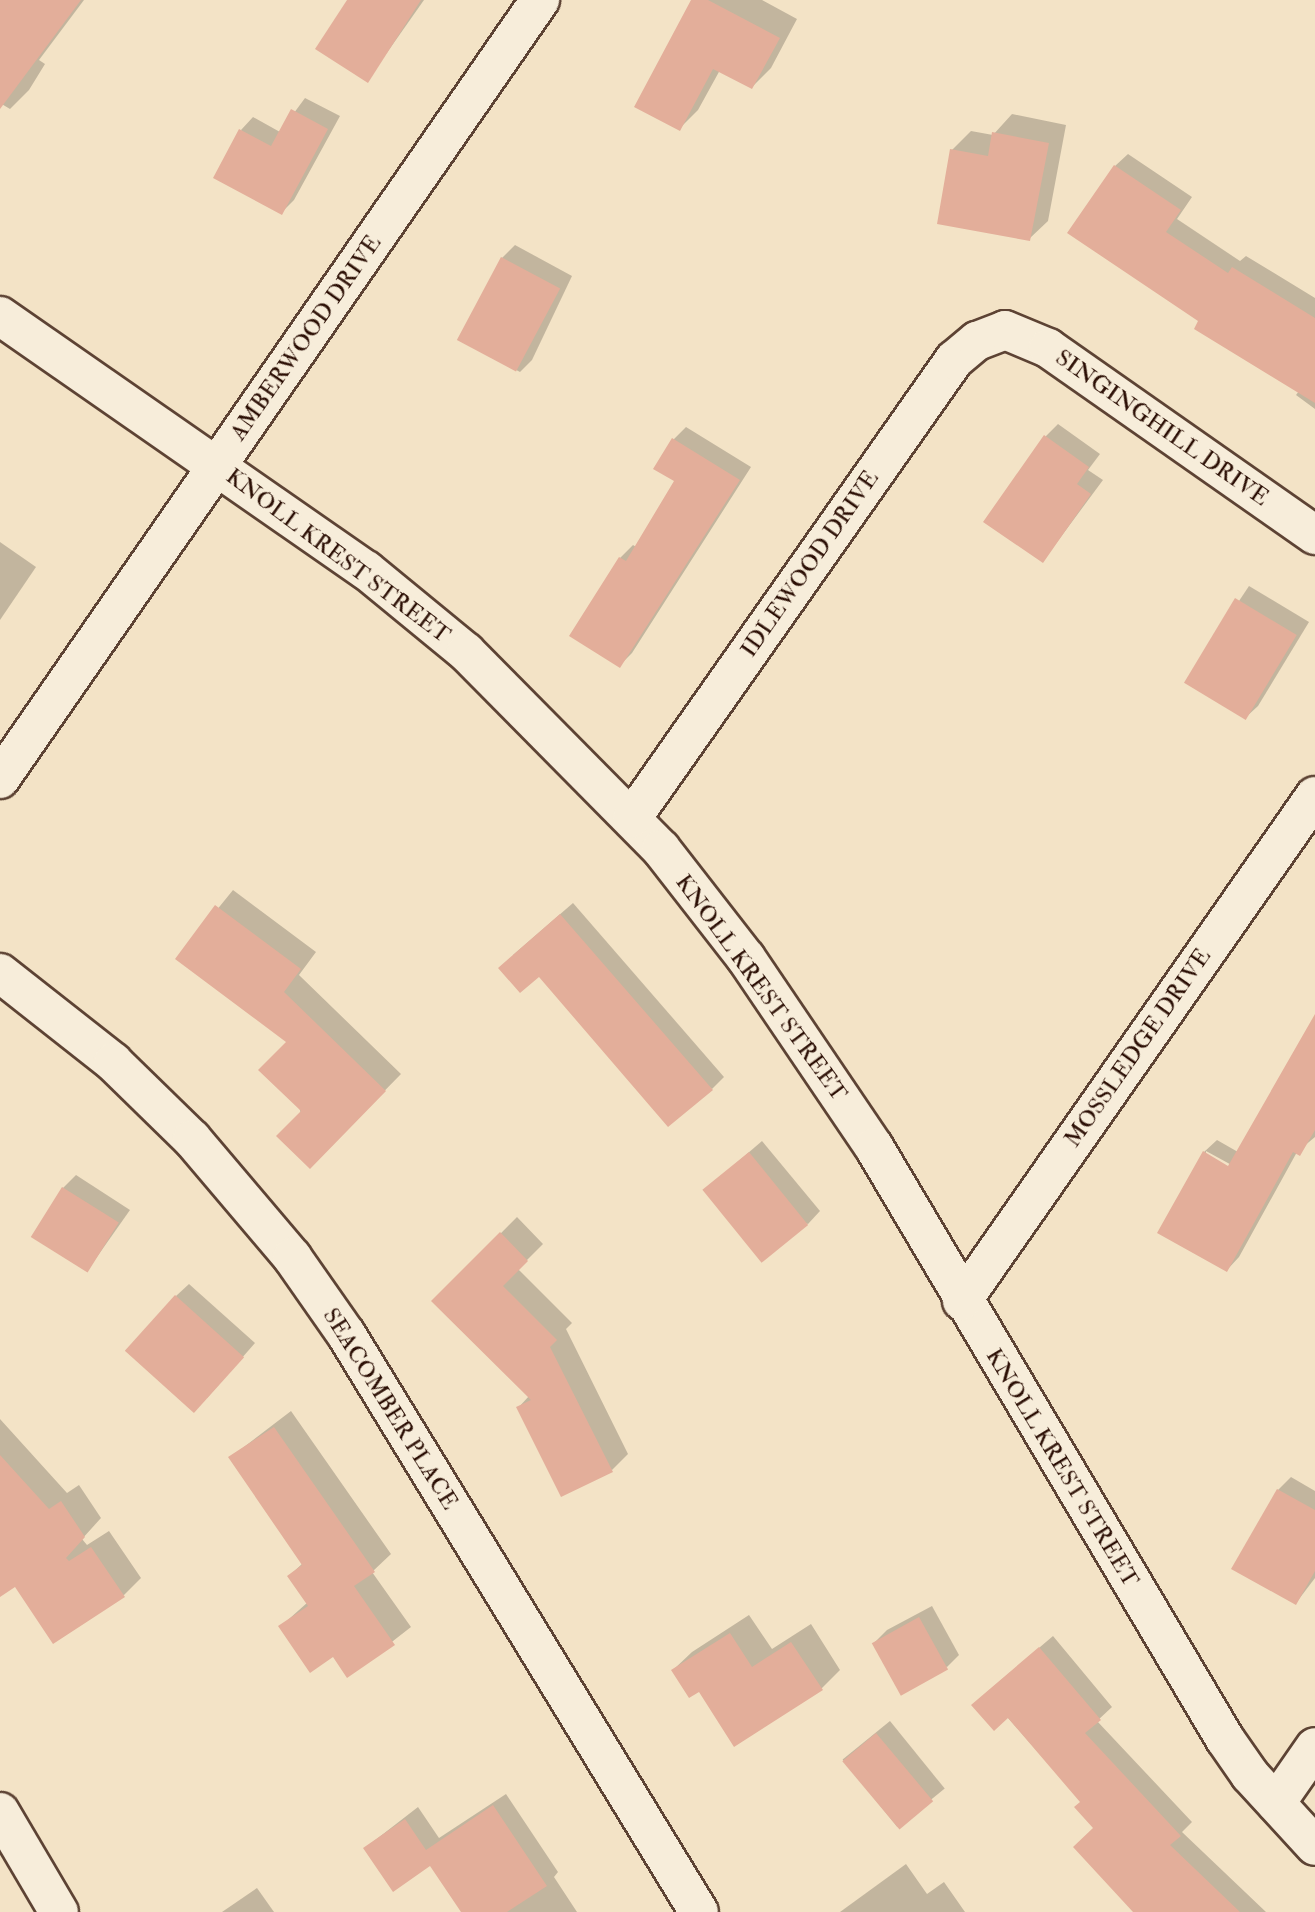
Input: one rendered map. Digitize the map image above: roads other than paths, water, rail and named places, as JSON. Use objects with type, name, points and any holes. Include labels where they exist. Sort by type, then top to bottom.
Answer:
[{"type":"street","name":"AMBERWOOD DRIVE","points":[[0,779],[540,0]]},
{"type":"street","name":"KNOLL KREST STREET","points":[[0,316],[366,570],[466,652],[632,818],[753,969],[874,1147],[962,1301],[1225,1740],[1315,1846]]},
{"type":"street","name":"SINGINGHILL DRIVE","points":[[1005,330],[1065,358],[1315,535]]},
{"type":"street","name":"IDLEWOOD DRIVE","points":[[632,818],[954,360],[977,341],[1005,330]]},
{"type":"street","name":"MOSSLEDGE DRIVE","points":[[962,1301],[1315,796]]},
{"type":"street","name":"SEACOMBER PLACE","points":[[0,973],[113,1062],[192,1139],[292,1257],[346,1334],[699,1912]]},
{"type":"street","points":[[1276,1803],[1315,1747]]},
{"type":"street","points":[[0,1812],[59,1912]]}]
